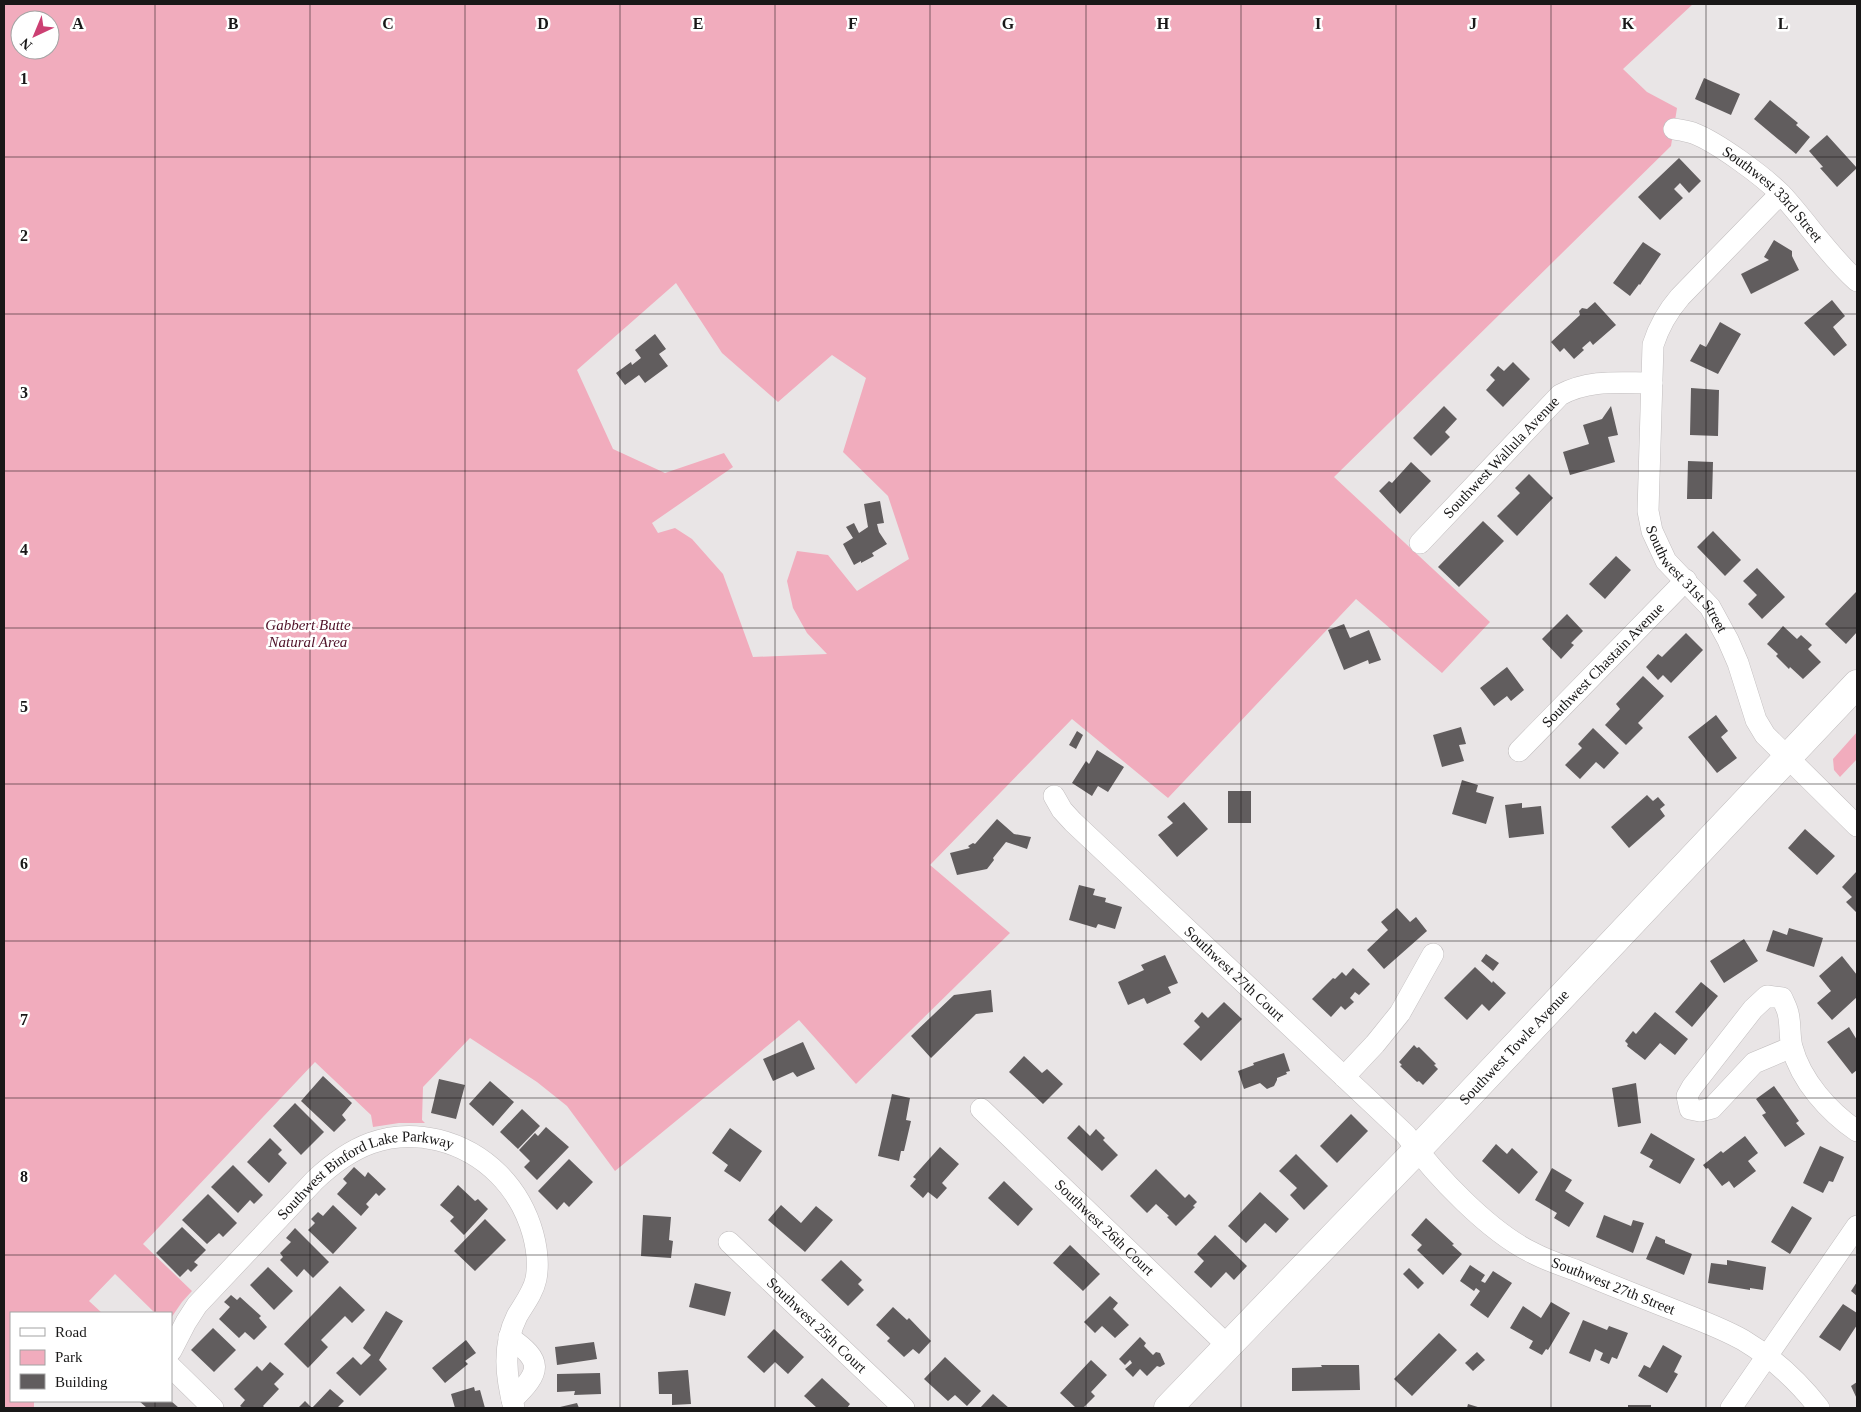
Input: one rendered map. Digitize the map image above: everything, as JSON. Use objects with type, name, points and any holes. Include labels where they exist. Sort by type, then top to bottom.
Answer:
[{"type":"main road","name":"Southwest Towle Avenue","points":[[1168,1408],[1417,1150],[1857,684]]},
{"type":"street","name":"Southwest 33rd Street","points":[[1674,129],[1693,133],[1713,143],[1743,163],[1780,194],[1819,241],[1857,281]]},
{"type":"street","points":[[1652,383],[1653,345],[1659,327],[1668,311],[1780,194]]},
{"type":"street","name":"Southwest Wallula Avenue","points":[[1420,543],[1560,395],[1575,387],[1598,382],[1652,383]]},
{"type":"street","name":"Southwest 31st Street","points":[[1652,383],[1648,511],[1652,531],[1660,549],[1666,561],[1710,607],[1738,663],[1756,720],[1765,735],[1857,826]]},
{"type":"street","name":"Southwest Chastain Avenue","points":[[1519,751],[1686,580]]},
{"type":"street","name":"Southwest 27th Court","points":[[1054,796],[1062,810],[1073,822],[1406,1135],[1417,1150]]},
{"type":"street","points":[[1344,1077],[1375,1044],[1400,1012],[1433,954]]},
{"type":"street","points":[[1792,1047],[1754,1063],[1712,1108],[1700,1112],[1690,1109],[1687,1096],[1692,1087],[1753,1009],[1767,996],[1782,998],[1788,1013],[1792,1047],[1799,1064],[1818,1095],[1844,1122],[1857,1131]]},
{"type":"street","name":"Southwest 26th Court","points":[[981,1109],[1228,1346]]},
{"type":"street","name":"Southwest Binford Lake Parkway","points":[[172,1349],[197,1305],[321,1175],[348,1153],[375,1142],[403,1137],[428,1138],[448,1143],[482,1159],[498,1172],[510,1186],[529,1220],[536,1246],[538,1263],[536,1280],[530,1296],[517,1317],[509,1337],[506,1359],[513,1404]]},
{"type":"street","name":"Southwest 27th Street","points":[[1417,1150],[1476,1212],[1504,1235],[1533,1253],[1724,1330],[1766,1356],[1796,1381],[1819,1408]]},
{"type":"street","points":[[1731,1408],[1857,1226]]},
{"type":"street","name":"Southwest 25th Court","points":[[729,1242],[904,1408]]},
{"type":"street","name":"Southwest Binford Lake Parkway","points":[[509,1337],[526,1349],[532,1358],[535,1368],[532,1377],[513,1404]]},
{"type":"street","points":[[172,1368],[213,1408]]},
{"type":"green space","name":"Gabbert Butte Natural Area","points":[[4,4],[1693,4],[1623,69],[1647,92],[1677,108],[1671,146],[1334,477],[1490,622],[1442,673],[1356,599],[1168,798],[1072,719],[930,865],[1010,933],[856,1084],[799,1020],[615,1171],[567,1106],[537,1082],[470,1038],[423,1087],[422,1120],[425,1123],[399,1123],[373,1127],[371,1115],[315,1062],[143,1244],[192,1291],[172,1317],[172,1312],[154,1312],[115,1274],[89,1301],[101,1312],[10,1312],[10,1402],[34,1402],[34,1408],[4,1408]],"holes":[[[676,283],[722,353],[778,402],[832,355],[866,378],[843,452],[888,496],[909,559],[857,591],[828,555],[797,551],[787,581],[793,608],[807,633],[827,654],[753,657],[723,574],[692,539],[675,528],[658,533],[652,523],[733,467],[724,453],[665,473],[613,449],[577,370]]]},
{"type":"green space","points":[[1857,732],[1857,759],[1840,777],[1834,770],[1833,759]]},
{"type":"building","points":[[1704,78],[1740,94],[1731,115],[1695,99]]},
{"type":"building","points":[[1770,100],[1798,123],[1796,125],[1810,137],[1796,154],[1754,119]]},
{"type":"building","points":[[1827,135],[1857,168],[1837,187],[1820,168],[1823,167],[1809,151]]},
{"type":"building","points":[[1679,158],[1701,181],[1689,193],[1680,183],[1674,189],[1683,198],[1660,220],[1638,197]]},
{"type":"building","points":[[1774,240],[1792,251],[1792,256],[1799,270],[1751,294],[1741,274],[1769,260],[1764,257]]},
{"type":"building","points":[[1643,242],[1661,254],[1640,285],[1630,296],[1613,283]]},
{"type":"building","points":[[1832,300],[1845,316],[1833,327],[1847,345],[1834,356],[1804,323]]},
{"type":"building","points":[[1595,302],[1616,325],[1593,345],[1590,341],[1574,359],[1564,348],[1560,352],[1551,342],[1580,315],[1579,311],[1582,308],[1587,309]]},
{"type":"building","points":[[1720,322],[1741,334],[1718,374],[1690,361],[1700,344],[1706,347]]},
{"type":"building","points":[[655,334],[666,349],[659,354],[668,366],[645,383],[639,375],[625,385],[616,373],[631,362],[632,365],[641,358],[635,350]]},
{"type":"building","points":[[1513,362],[1530,379],[1503,407],[1486,390],[1495,380],[1490,375],[1498,366],[1504,371]]},
{"type":"building","points":[[1691,388],[1719,390],[1718,436],[1690,435]]},
{"type":"building","points":[[1444,406],[1457,419],[1445,432],[1450,437],[1431,456],[1413,438]]},
{"type":"building","points":[[1611,406],[1618,435],[1608,437],[1615,462],[1570,475],[1563,452],[1589,444],[1583,425],[1602,419]]},
{"type":"building","points":[[1688,461],[1713,462],[1712,499],[1687,499]]},
{"type":"building","points":[[1411,462],[1431,481],[1400,514],[1379,491],[1389,481],[1392,483]]},
{"type":"building","points":[[1529,474],[1553,498],[1517,536],[1497,516],[1520,493],[1515,488]]},
{"type":"building","points":[[880,501],[884,523],[877,524],[879,532],[887,544],[872,553],[874,556],[854,565],[843,544],[853,538],[846,527],[854,523],[859,533],[868,527],[864,504]]},
{"type":"building","points":[[1483,521],[1504,541],[1459,587],[1438,567]]},
{"type":"building","points":[[1713,531],[1741,560],[1725,576],[1697,547]]},
{"type":"building","points":[[1616,556],[1631,570],[1605,599],[1589,584]]},
{"type":"building","points":[[1757,568],[1785,597],[1762,619],[1748,604],[1757,595],[1743,581]]},
{"type":"building","points":[[1856,592],[1857,632],[1846,644],[1825,624]]},
{"type":"building","points":[[1567,614],[1583,631],[1571,643],[1574,645],[1561,659],[1542,639]]},
{"type":"building","points":[[1344,624],[1350,638],[1369,630],[1381,660],[1369,664],[1368,660],[1344,670],[1328,630]]},
{"type":"building","points":[[1783,626],[1797,639],[1801,635],[1812,645],[1808,649],[1821,662],[1803,679],[1790,667],[1789,669],[1776,656],[1778,654],[1767,644]]},
{"type":"building","points":[[1686,633],[1703,650],[1671,683],[1663,675],[1658,680],[1646,667],[1658,654],[1662,657]]},
{"type":"building","points":[[1507,667],[1524,690],[1511,701],[1507,696],[1494,706],[1480,688]]},
{"type":"building","points":[[1643,676],[1664,696],[1638,723],[1643,728],[1626,745],[1605,725],[1620,709],[1616,704]]},
{"type":"building","points":[[1716,715],[1728,731],[1721,737],[1737,758],[1717,773],[1688,737]]},
{"type":"building","points":[[1461,727],[1466,744],[1459,745],[1464,761],[1442,767],[1433,735]]},
{"type":"building","points":[[1593,728],[1619,753],[1604,769],[1596,762],[1580,779],[1565,765],[1582,748],[1578,744]]},
{"type":"building","points":[[1077,731],[1083,735],[1076,749],[1069,745]]},
{"type":"building","points":[[1097,750],[1124,767],[1108,792],[1098,786],[1092,796],[1072,783],[1086,761],[1089,764]]},
{"type":"building","points":[[1462,780],[1478,785],[1476,792],[1494,797],[1486,824],[1452,814]]},
{"type":"building","points":[[1228,791],[1251,791],[1251,823],[1228,823]]},
{"type":"building","points":[[1647,795],[1653,801],[1658,797],[1665,805],[1660,809],[1665,816],[1629,848],[1611,827]]},
{"type":"building","points":[[1184,802],[1208,829],[1177,857],[1158,835],[1173,823],[1167,817]]},
{"type":"building","points":[[1522,803],[1522,808],[1541,806],[1544,834],[1509,838],[1505,805]]},
{"type":"building","points":[[997,819],[1014,834],[1031,837],[1027,849],[1006,842],[987,869],[957,875],[950,853],[970,848],[968,846],[973,843],[975,844]]},
{"type":"building","points":[[1805,829],[1835,856],[1817,875],[1788,848]]},
{"type":"building","points":[[1857,871],[1857,913],[1846,902],[1852,897],[1842,887]]},
{"type":"building","points":[[1079,885],[1095,889],[1093,895],[1106,898],[1105,902],[1122,907],[1115,929],[1098,924],[1096,928],[1069,920]]},
{"type":"building","points":[[1397,908],[1410,922],[1416,917],[1427,931],[1384,969],[1367,950],[1388,930],[1381,922]]},
{"type":"building","points":[[1789,928],[1823,938],[1814,967],[1766,951],[1773,930],[1787,935]]},
{"type":"building","points":[[1744,939],[1758,961],[1724,983],[1710,961]]},
{"type":"building","points":[[1486,954],[1499,963],[1493,971],[1481,961]]},
{"type":"building","points":[[1165,955],[1178,983],[1168,987],[1171,993],[1147,1004],[1144,998],[1128,1005],[1118,982],[1144,970],[1141,965]]},
{"type":"building","points":[[1842,956],[1857,975],[1857,997],[1832,1020],[1817,1003],[1831,991],[1819,976]]},
{"type":"building","points":[[1475,967],[1506,993],[1489,1011],[1482,1004],[1467,1020],[1444,998]]},
{"type":"building","points":[[1353,968],[1370,984],[1359,995],[1355,992],[1350,998],[1354,1002],[1345,1010],[1341,1006],[1331,1017],[1312,999],[1333,978],[1335,979],[1342,972],[1346,976]]},
{"type":"building","points":[[1701,982],[1718,996],[1692,1027],[1675,1012]]},
{"type":"building","points":[[991,990],[993,1012],[976,1014],[931,1058],[911,1036],[954,995]]},
{"type":"building","points":[[1224,1002],[1242,1019],[1201,1061],[1183,1044],[1200,1027],[1194,1021],[1202,1012],[1208,1018]]},
{"type":"building","points":[[1655,1012],[1688,1039],[1675,1055],[1660,1043],[1645,1060],[1627,1046],[1628,1044],[1625,1041],[1633,1031],[1636,1034]]},
{"type":"building","points":[[1849,1027],[1857,1040],[1857,1070],[1852,1074],[1827,1042]]},
{"type":"building","points":[[803,1042],[815,1069],[797,1077],[793,1072],[773,1081],[763,1059]]},
{"type":"building","points":[[1414,1045],[1417,1048],[1419,1047],[1436,1064],[1434,1065],[1438,1069],[1423,1085],[1419,1081],[1417,1082],[1400,1066],[1402,1065],[1399,1062]]},
{"type":"building","points":[[1284,1053],[1290,1071],[1277,1078],[1274,1086],[1267,1089],[1260,1083],[1244,1089],[1238,1071],[1254,1065],[1253,1063]]},
{"type":"building","points":[[1024,1056],[1042,1073],[1047,1069],[1063,1084],[1043,1104],[1009,1072]]},
{"type":"building","points":[[323,1076],[352,1103],[342,1115],[346,1120],[334,1132],[301,1101]]},
{"type":"building","points":[[439,1079],[465,1085],[456,1119],[431,1113]]},
{"type":"building","points":[[490,1081],[514,1102],[493,1126],[469,1104]]},
{"type":"building","points":[[1636,1083],[1641,1123],[1618,1127],[1612,1088]]},
{"type":"building","points":[[1774,1086],[1799,1121],[1796,1123],[1805,1134],[1785,1147],[1762,1115],[1766,1113],[1756,1099]]},
{"type":"building","points":[[892,1094],[910,1098],[906,1120],[911,1121],[904,1151],[901,1151],[899,1161],[878,1156]]},
{"type":"building","points":[[295,1103],[324,1132],[301,1155],[273,1126]]},
{"type":"building","points":[[522,1109],[540,1126],[518,1149],[500,1132]]},
{"type":"building","points":[[1351,1114],[1368,1131],[1337,1163],[1320,1146]]},
{"type":"building","points":[[1079,1125],[1090,1136],[1096,1129],[1105,1138],[1103,1140],[1118,1155],[1102,1171],[1067,1138]]},
{"type":"building","points":[[546,1127],[569,1147],[537,1180],[524,1167],[530,1161],[519,1150],[535,1133],[538,1136]]},
{"type":"building","points":[[730,1128],[762,1151],[740,1182],[724,1171],[728,1165],[712,1153]]},
{"type":"building","points":[[1651,1133],[1695,1159],[1680,1184],[1649,1167],[1653,1160],[1640,1153]]},
{"type":"building","points":[[1745,1136],[1758,1153],[1748,1161],[1756,1171],[1734,1188],[1729,1181],[1722,1186],[1708,1168],[1706,1169],[1703,1165]]},
{"type":"building","points":[[270,1138],[282,1150],[278,1154],[287,1163],[269,1183],[247,1162]]},
{"type":"building","points":[[1496,1144],[1507,1154],[1512,1148],[1538,1172],[1519,1194],[1482,1161]]},
{"type":"building","points":[[1820,1146],[1844,1157],[1833,1182],[1829,1181],[1823,1193],[1803,1183]]},
{"type":"building","points":[[940,1147],[959,1164],[942,1183],[947,1188],[937,1199],[928,1192],[923,1198],[910,1186],[916,1179],[913,1177]]},
{"type":"building","points":[[1296,1154],[1328,1186],[1304,1210],[1290,1195],[1297,1188],[1279,1171]]},
{"type":"building","points":[[569,1159],[593,1182],[569,1207],[564,1202],[557,1210],[538,1191]]},
{"type":"building","points":[[233,1165],[263,1195],[254,1204],[250,1200],[238,1213],[211,1187]]},
{"type":"building","points":[[354,1167],[365,1177],[368,1172],[386,1189],[379,1196],[376,1193],[366,1204],[369,1207],[361,1216],[337,1194],[347,1183],[343,1179]]},
{"type":"building","points":[[1552,1168],[1572,1180],[1565,1191],[1584,1203],[1569,1227],[1554,1218],[1557,1213],[1535,1200]]},
{"type":"building","points":[[1156,1169],[1185,1198],[1189,1194],[1197,1202],[1193,1206],[1195,1207],[1176,1226],[1167,1217],[1169,1216],[1156,1204],[1147,1213],[1130,1196]]},
{"type":"building","points":[[1004,1181],[1033,1209],[1018,1226],[988,1198]]},
{"type":"building","points":[[458,1185],[475,1201],[478,1199],[488,1209],[464,1235],[450,1221],[454,1217],[440,1205]]},
{"type":"building","points":[[1260,1192],[1289,1219],[1276,1233],[1265,1223],[1246,1243],[1228,1226]]},
{"type":"building","points":[[208,1194],[237,1223],[223,1237],[219,1233],[207,1244],[182,1220]]},
{"type":"building","points":[[333,1205],[357,1228],[333,1254],[308,1230],[315,1223],[311,1219],[318,1212],[323,1216]]},
{"type":"building","points":[[781,1205],[801,1223],[816,1206],[833,1220],[805,1252],[768,1220]]},
{"type":"building","points":[[1792,1206],[1812,1218],[1790,1254],[1771,1242]]},
{"type":"building","points":[[643,1215],[671,1217],[669,1240],[673,1241],[671,1258],[641,1256]]},
{"type":"building","points":[[1604,1215],[1631,1226],[1633,1220],[1644,1223],[1633,1253],[1596,1237]]},
{"type":"building","points":[[1426,1218],[1462,1254],[1443,1275],[1417,1250],[1422,1245],[1411,1235]]},
{"type":"building","points":[[485,1219],[506,1240],[475,1271],[454,1251]]},
{"type":"building","points":[[182,1227],[206,1250],[194,1262],[198,1265],[191,1272],[188,1269],[180,1277],[156,1253]]},
{"type":"building","points":[[295,1228],[329,1262],[313,1278],[304,1269],[297,1277],[280,1260],[283,1257],[280,1253],[291,1242],[286,1238]]},
{"type":"building","points":[[1215,1235],[1247,1266],[1234,1280],[1226,1272],[1211,1288],[1194,1272],[1204,1261],[1197,1254]]},
{"type":"building","points":[[1656,1236],[1665,1240],[1665,1243],[1692,1254],[1684,1275],[1646,1259]]},
{"type":"building","points":[[1070,1245],[1100,1274],[1083,1291],[1053,1263]]},
{"type":"building","points":[[841,1260],[862,1280],[858,1284],[864,1290],[848,1306],[821,1280]]},
{"type":"building","points":[[1727,1260],[1766,1267],[1763,1290],[1750,1288],[1750,1290],[1708,1283],[1711,1263],[1727,1265]]},
{"type":"building","points":[[1470,1265],[1485,1275],[1481,1281],[1485,1283],[1493,1271],[1512,1283],[1488,1318],[1470,1305],[1480,1291],[1476,1288],[1474,1291],[1460,1281]]},
{"type":"building","points":[[268,1267],[293,1291],[274,1310],[250,1285]]},
{"type":"building","points":[[1409,1268],[1424,1283],[1418,1289],[1403,1274]]},
{"type":"building","points":[[1857,1282],[1857,1296],[1851,1291]]},
{"type":"building","points":[[695,1283],[731,1292],[725,1316],[689,1307]]},
{"type":"building","points":[[340,1286],[365,1310],[352,1323],[345,1316],[321,1340],[328,1347],[308,1368],[284,1344]]},
{"type":"building","points":[[231,1295],[237,1300],[240,1297],[261,1316],[259,1318],[267,1327],[254,1340],[245,1332],[239,1338],[219,1319],[230,1307],[224,1302]]},
{"type":"building","points":[[1110,1296],[1118,1303],[1113,1309],[1129,1325],[1115,1338],[1102,1326],[1095,1333],[1084,1322]]},
{"type":"building","points":[[1551,1302],[1570,1313],[1548,1350],[1546,1349],[1542,1355],[1529,1348],[1533,1341],[1510,1328],[1523,1306],[1541,1318]]},
{"type":"building","points":[[1843,1304],[1857,1313],[1857,1325],[1840,1351],[1819,1337]]},
{"type":"building","points":[[893,1307],[907,1320],[909,1318],[931,1341],[919,1354],[913,1349],[904,1357],[887,1341],[890,1338],[876,1325]]},
{"type":"building","points":[[386,1311],[403,1321],[379,1360],[387,1369],[360,1396],[336,1373],[353,1357],[361,1365],[371,1355],[363,1348]]},
{"type":"building","points":[[1583,1320],[1607,1330],[1609,1326],[1628,1333],[1617,1359],[1612,1357],[1609,1364],[1600,1360],[1603,1353],[1595,1349],[1590,1362],[1569,1353]]},
{"type":"building","points":[[213,1328],[236,1350],[214,1372],[191,1350]]},
{"type":"building","points":[[774,1329],[804,1357],[788,1374],[775,1362],[764,1373],[747,1357]]},
{"type":"building","points":[[1439,1333],[1457,1350],[1412,1396],[1394,1379]]},
{"type":"building","points":[[1140,1337],[1146,1343],[1144,1346],[1153,1355],[1156,1352],[1160,1353],[1165,1364],[1160,1367],[1157,1366],[1147,1376],[1140,1369],[1133,1377],[1125,1369],[1132,1363],[1130,1360],[1125,1365],[1119,1359]]},
{"type":"building","points":[[466,1340],[476,1353],[465,1361],[468,1364],[445,1383],[432,1368]]},
{"type":"building","points":[[594,1342],[597,1359],[557,1365],[555,1347]]},
{"type":"building","points":[[1663,1345],[1682,1356],[1674,1372],[1678,1374],[1667,1393],[1638,1376],[1644,1365],[1650,1368]]},
{"type":"building","points":[[1477,1352],[1485,1360],[1473,1371],[1465,1363]]},
{"type":"building","points":[[945,1357],[981,1391],[967,1406],[955,1395],[948,1401],[924,1379]]},
{"type":"building","points":[[1091,1360],[1107,1375],[1091,1392],[1095,1396],[1083,1408],[1076,1408],[1060,1393]]},
{"type":"building","points":[[270,1362],[284,1374],[274,1384],[279,1389],[263,1406],[265,1408],[243,1408],[240,1406],[245,1400],[234,1389],[257,1366],[262,1371]]},
{"type":"building","points":[[1321,1365],[1359,1365],[1360,1390],[1292,1391],[1292,1368],[1322,1367]]},
{"type":"building","points":[[688,1370],[691,1404],[672,1405],[672,1394],[659,1394],[658,1372]]},
{"type":"building","points":[[600,1373],[601,1394],[574,1395],[575,1391],[557,1392],[557,1374]]},
{"type":"building","points":[[822,1378],[850,1404],[847,1408],[817,1408],[804,1396]]},
{"type":"building","points":[[1857,1382],[1857,1399],[1851,1386]]},
{"type":"building","points":[[474,1387],[475,1391],[480,1390],[485,1408],[455,1408],[451,1394]]},
{"type":"building","points":[[330,1389],[344,1401],[337,1408],[312,1408]]},
{"type":"building","points":[[993,1394],[1009,1408],[980,1408]]},
{"type":"building","points":[[305,1401],[312,1408],[298,1408]]},
{"type":"building","points":[[140,1402],[172,1402],[179,1408],[147,1408]]},
{"type":"building","points":[[577,1403],[579,1408],[560,1408],[560,1407]]},
{"type":"building","points":[[1468,1404],[1481,1408],[1467,1408]]},
{"type":"building","points":[[1628,1405],[1651,1405],[1651,1408],[1628,1408]]}]
